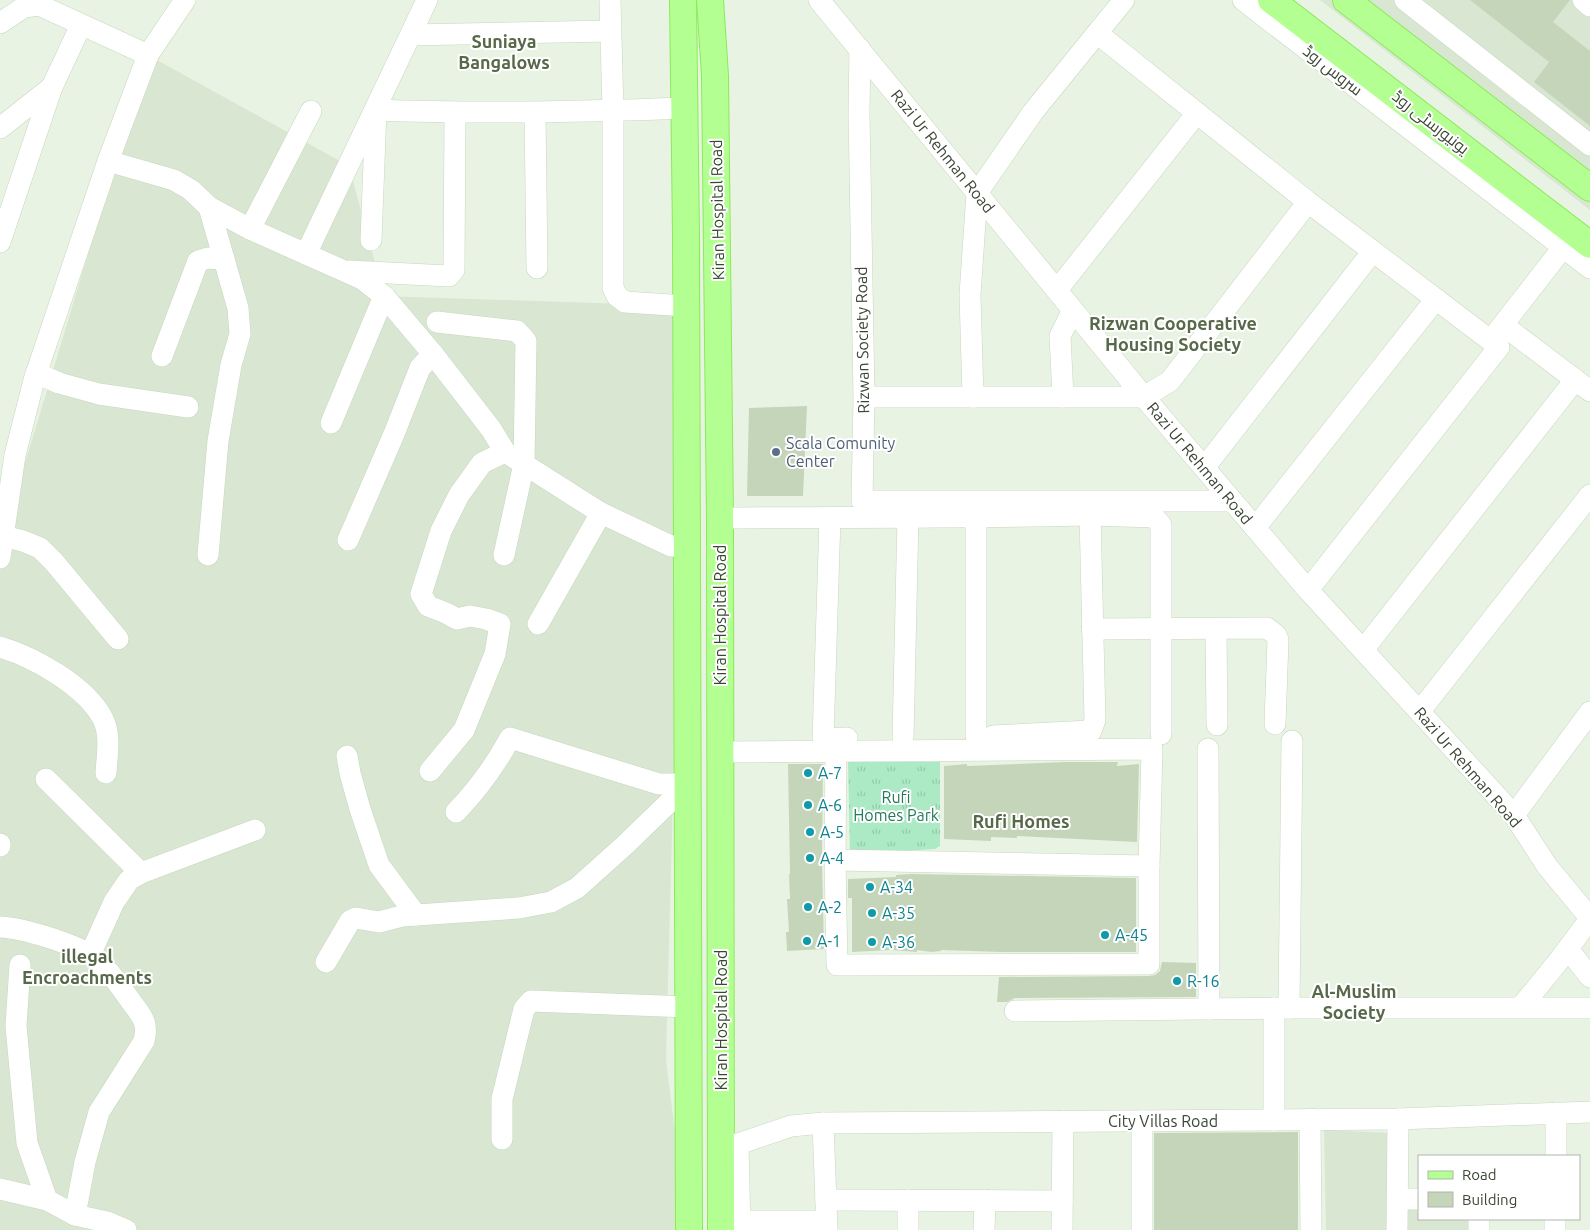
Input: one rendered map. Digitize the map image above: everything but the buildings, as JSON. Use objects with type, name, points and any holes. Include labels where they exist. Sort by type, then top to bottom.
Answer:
[{"type":"main road","name":"Kiran Hospital Road","points":[[683,0],[686,306],[689,1230]]},
{"type":"main road","name":"Kiran Hospital Road","points":[[710,0],[715,76],[720,518],[720,752],[730,1144],[730,1226]]},
{"type":"main road","name":"یونیورسٹی روڈ","points":[[1271,0],[1576,242]]},
{"type":"main road","points":[[1346,0],[1590,188]]},
{"type":"main road","points":[[684,77],[715,76]]},
{"type":"street","points":[[118,639],[54,562],[40,548],[23,540],[1,545],[14,455],[36,373],[108,161],[148,55],[185,0]]},
{"type":"street","points":[[306,254],[427,0]]},
{"type":"street","points":[[610,0],[613,111],[613,288],[617,296],[625,302],[686,306]]},
{"type":"street","name":"Razi Ur Rehman Road","points":[[819,0],[1144,397],[1255,528],[1308,590],[1514,815],[1547,866],[1590,919]]},
{"type":"street","points":[[973,398],[970,295],[977,193],[1033,112],[1124,0]]},
{"type":"street","name":"سروس روڈ","points":[[1243,0],[1576,242],[1590,268]]},
{"type":"street","points":[[1405,0],[1590,145]]},
{"type":"street","points":[[1583,0],[1590,6]]},
{"type":"street","points":[[0,23],[24,6],[36,2],[81,25],[148,55]]},
{"type":"street","points":[[0,242],[52,87],[81,25]]},
{"type":"street","points":[[410,35],[610,31]]},
{"type":"street","points":[[1097,33],[1308,202],[1436,299],[1497,333],[1583,386],[1363,650]]},
{"type":"street","name":"Rizwan Society Road","points":[[860,49],[859,113],[864,397],[862,501],[1232,500]]},
{"type":"street","points":[[0,128],[52,87]]},
{"type":"street","points":[[376,110],[455,114],[685,108]]},
{"type":"street","points":[[371,240],[376,110]]},
{"type":"street","points":[[250,229],[311,111]]},
{"type":"street","points":[[535,113],[537,268]]},
{"type":"street","points":[[1057,290],[1197,113]]},
{"type":"street","points":[[342,270],[449,276],[454,270],[455,114]]},
{"type":"street","points":[[108,161],[174,180],[191,190],[209,206],[250,229],[362,279],[384,296],[433,354],[491,429],[505,452],[601,513],[671,546],[687,546]]},
{"type":"street","points":[[864,397],[1144,397],[1170,381],[1308,202]]},
{"type":"street","points":[[208,555],[218,440],[231,365],[240,334],[238,308],[209,206]]},
{"type":"street","points":[[1308,590],[1499,348],[1497,333],[1576,242]]},
{"type":"street","points":[[1204,468],[1373,251]]},
{"type":"street","points":[[162,356],[198,261],[208,258],[224,259]]},
{"type":"street","points":[[331,423],[384,296]]},
{"type":"street","points":[[1255,528],[1436,299]]},
{"type":"street","points":[[1063,397],[1060,336],[1073,310]]},
{"type":"street","points":[[437,322],[517,331],[526,341],[524,464],[504,555]]},
{"type":"street","points":[[348,540],[394,434],[420,368],[433,354]]},
{"type":"street","points":[[36,373],[59,383],[99,394],[188,406]]},
{"type":"street","points":[[430,771],[464,730],[496,654],[500,624],[470,616],[457,619],[446,612],[428,606],[421,594],[441,531],[459,495],[482,463],[505,452]]},
{"type":"street","points":[[1420,712],[1590,494]]},
{"type":"street","points":[[538,624],[601,513]]},
{"type":"street","points":[[830,518],[823,739],[976,737],[1091,730],[1095,720],[1090,515]]},
{"type":"street","points":[[720,518],[908,516],[976,518],[1090,515],[1154,517],[1159,521],[1161,525],[1160,629],[1157,741],[1149,866],[1149,964],[838,966],[836,964],[835,860],[836,750]]},
{"type":"street","points":[[904,738],[908,516]]},
{"type":"street","points":[[976,518],[976,737]]},
{"type":"street","points":[[1216,628],[1217,725]]},
{"type":"street","points":[[1092,629],[1267,628],[1276,635],[1278,640],[1275,724]]},
{"type":"street","points":[[0,647],[18,652],[61,677],[91,701],[104,720],[108,742],[106,773]]},
{"type":"street","points":[[1514,815],[1590,712]]},
{"type":"street","points":[[456,812],[475,792],[497,762],[510,738],[659,784],[688,784]]},
{"type":"street","points":[[720,752],[1157,741]]},
{"type":"street","points":[[1274,1120],[1281,1008],[1292,741]]},
{"type":"street","points":[[1208,749],[1209,1009]]},
{"type":"street","points":[[348,756],[350,773],[360,810],[379,865],[416,915]]},
{"type":"street","points":[[46,779],[141,873]]},
{"type":"street","points":[[326,962],[350,921],[356,918],[379,922],[402,916],[519,908],[551,902],[577,888],[625,846],[688,784]]},
{"type":"street","points":[[90,955],[114,902],[129,880],[141,873],[255,830]]},
{"type":"street","points":[[835,860],[1149,866]]},
{"type":"street","points":[[1521,1007],[1568,950],[1590,919]]},
{"type":"street","points":[[0,926],[12,927],[59,941],[90,955],[102,965],[123,990],[142,1017],[147,1028],[144,1041],[99,1112],[85,1162],[75,1215]]},
{"type":"street","points":[[1568,950],[1590,977]]},
{"type":"street","points":[[20,965],[16,1026],[26,1143],[46,1200]]},
{"type":"street","points":[[502,1139],[502,1099],[524,1009],[531,1001],[688,1007]]},
{"type":"street","points":[[1015,1011],[1281,1008],[1590,1008]]},
{"type":"street","name":"City Villas Road","points":[[730,1144],[791,1126],[823,1123],[1398,1119],[1590,1112]]},
{"type":"street","points":[[1556,1113],[1556,1155]]},
{"type":"street","points":[[1310,1119],[1311,1230]]},
{"type":"street","points":[[1397,1230],[1398,1119]]},
{"type":"street","points":[[1062,1230],[1063,1121]]},
{"type":"street","points":[[1142,1121],[1142,1230]]},
{"type":"street","points":[[730,1226],[827,1226],[823,1123]]},
{"type":"street","points":[[0,1189],[46,1200],[75,1215],[106,1222],[126,1230]]},
{"type":"street","points":[[1398,1199],[1418,1199]]},
{"type":"street","points":[[826,1200],[1062,1201]]},
{"type":"street","points":[[908,1200],[908,1230]]},
{"type":"street","points":[[984,1230],[985,1200]]},
{"type":"shaded area","points":[[1320,0],[1590,0],[1590,210]]},
{"type":"shaded area","points":[[148,55],[349,166],[384,296],[686,306],[666,1059],[687,1230],[0,1230],[0,536],[3,536]]},
{"type":"shaded area","points":[[1324,1130],[1393,1133],[1392,1230],[1326,1230]]},
{"type":"shaded area","points":[[1401,1208],[1418,1209],[1418,1220],[1474,1220],[1474,1230],[1402,1230]]},
{"type":"green space","name":"Rufi Homes Park","points":[[848,762],[940,762],[940,846],[935,849],[850,854]]},
{"type":"place","name":"Scala Comunity Center","points":[[776,452]]},
{"type":"place","name":"A-7","points":[[808,773]]},
{"type":"place","name":"A-6","points":[[808,805]]},
{"type":"place","name":"A-5","points":[[810,832]]},
{"type":"place","name":"A-4","points":[[810,858]]},
{"type":"place","name":"A-34","points":[[870,887]]},
{"type":"place","name":"A-2","points":[[808,907]]},
{"type":"place","name":"A-35","points":[[872,913]]},
{"type":"place","name":"A-45","points":[[1105,935]]},
{"type":"place","name":"A-1","points":[[807,941]]},
{"type":"place","name":"A-36","points":[[872,942]]},
{"type":"place","name":"R-16","points":[[1177,981]]},
{"type":"district","name":"Suniaya Bangalows","points":[[504,51]]},
{"type":"district","name":"Rizwan Cooperative Housing Society","points":[[1173,333]]},
{"type":"district","name":"Rufi Homes","points":[[1021,821]]},
{"type":"district","name":"illegal Encroachments","points":[[87,966]]},
{"type":"district","name":"Al-Muslim Society","points":[[1354,1001]]}]
